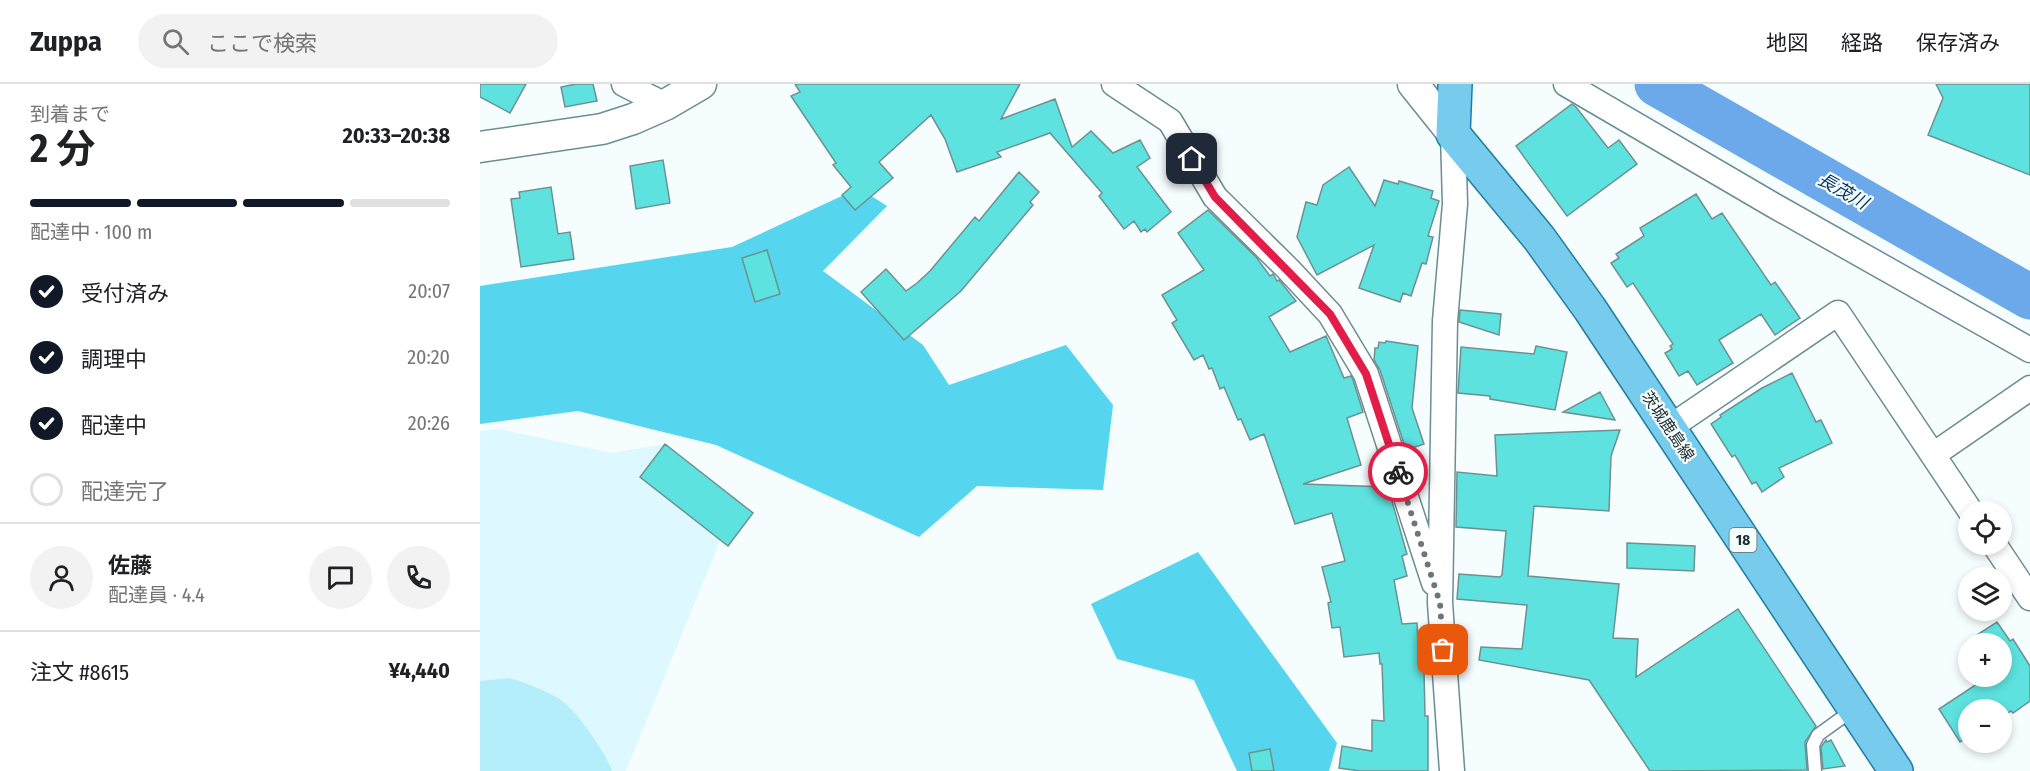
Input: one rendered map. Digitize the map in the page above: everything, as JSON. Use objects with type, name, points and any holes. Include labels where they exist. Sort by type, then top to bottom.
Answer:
[{"type":"main road","points":[[1454,134],[1455,84]]},
{"type":"main road","name":"茨城鹿島線","points":[[1454,134],[1546,247],[1670,428],[1896,771]]},
{"type":"street","points":[[624,84],[665,105]]},
{"type":"street","points":[[480,147],[602,129],[665,105],[701,84]]},
{"type":"street","points":[[1114,84],[1170,121],[1215,197],[1330,314],[1366,374],[1440,603]]},
{"type":"street","points":[[1413,84],[1454,134],[1455,204],[1445,321],[1440,603],[1452,771]]},
{"type":"street","points":[[1566,84],[2030,350]]},
{"type":"street","points":[[1670,428],[1838,313],[1964,501]]},
{"type":"street","points":[[1933,455],[2030,388]]},
{"type":"street","points":[[2002,555],[2027,588]]},
{"type":"lane","points":[[1815,771],[1813,745],[1818,735],[1854,709]]},
{"type":"shaded area","points":[[859,188],[887,206],[823,271],[923,345],[949,385],[1066,345],[1113,405],[1103,490],[977,486],[919,537],[716,445],[578,411],[480,424],[480,286],[732,247]]},
{"type":"shaded area","points":[[499,429],[612,453],[665,444],[729,519],[626,771],[480,771],[480,431]]},
{"type":"shaded area","points":[[1198,552],[1337,743],[1329,771],[1237,771],[1194,680],[1117,659],[1091,604]]},
{"type":"shaded area","points":[[510,678],[562,701],[598,744],[612,771],[480,771],[480,681]]},
{"type":"building","points":[[480,84],[526,84],[510,113],[480,97]]},
{"type":"building","points":[[593,84],[597,101],[565,107],[561,87]]},
{"type":"building","points":[[795,84],[1020,84],[1001,119],[1055,99],[1072,147],[1091,131],[1113,153],[1140,140],[1150,158],[1137,167],[1171,212],[1147,232],[1145,229],[1141,232],[1134,221],[1124,229],[1099,196],[1102,193],[1050,133],[997,152],[1001,157],[957,172],[945,139],[931,115],[879,162],[893,178],[855,210],[842,195],[851,187],[833,165],[836,163],[791,96],[800,92]]},
{"type":"building","points":[[1936,84],[2030,84],[2030,175],[1928,135],[1943,98]]},
{"type":"building","points":[[1572,104],[1608,148],[1619,140],[1637,164],[1567,216],[1516,146]]},
{"type":"building","points":[[663,160],[670,203],[636,209],[630,166]]},
{"type":"building","points":[[1349,167],[1375,206],[1384,180],[1398,184],[1399,181],[1433,191],[1431,198],[1439,201],[1428,236],[1433,237],[1426,264],[1422,263],[1411,296],[1403,293],[1400,302],[1359,288],[1374,245],[1317,275],[1297,237],[1306,202],[1317,205],[1323,185]]},
{"type":"building","points":[[1019,172],[1039,192],[1030,202],[1033,205],[961,291],[904,340],[861,292],[886,269],[906,291],[917,283],[930,271],[975,217],[979,221]]},
{"type":"building","points":[[551,187],[558,234],[570,232],[574,259],[521,267],[511,199],[520,198],[519,192]]},
{"type":"building","points":[[1696,194],[1712,219],[1722,213],[1771,285],[1775,282],[1800,318],[1775,335],[1761,314],[1719,340],[1733,363],[1697,385],[1688,371],[1679,376],[1665,353],[1672,349],[1670,346],[1673,344],[1633,283],[1627,287],[1611,263],[1619,258],[1616,254],[1644,236],[1640,228]]},
{"type":"building","points":[[1208,210],[1256,257],[1270,276],[1273,274],[1277,281],[1279,280],[1296,301],[1269,317],[1290,352],[1326,336],[1344,378],[1351,376],[1353,380],[1363,412],[1347,418],[1361,465],[1303,484],[1388,487],[1407,554],[1402,556],[1407,576],[1394,580],[1402,624],[1417,623],[1418,642],[1420,641],[1422,670],[1424,670],[1425,716],[1428,716],[1428,771],[1360,771],[1339,768],[1342,746],[1372,751],[1372,720],[1384,721],[1382,664],[1380,664],[1379,653],[1344,657],[1340,627],[1332,628],[1328,603],[1331,602],[1322,567],[1345,561],[1332,513],[1295,524],[1264,434],[1250,440],[1241,419],[1238,420],[1224,387],[1220,389],[1212,368],[1209,369],[1203,355],[1194,360],[1172,323],[1177,320],[1162,295],[1204,270],[1178,233]]},
{"type":"building","points":[[767,250],[780,294],[755,302],[742,258]]},
{"type":"building","points":[[1460,310],[1501,314],[1499,335],[1459,322]]},
{"type":"building","points":[[1386,341],[1418,346],[1412,408],[1424,444],[1406,450],[1380,370],[1374,360],[1375,348],[1378,348],[1379,342],[1385,343]]},
{"type":"building","points":[[1536,346],[1567,352],[1555,410],[1490,399],[1490,396],[1458,393],[1461,347],[1534,354]]},
{"type":"building","points":[[1792,373],[1816,422],[1821,420],[1832,443],[1779,468],[1784,477],[1762,492],[1756,482],[1752,484],[1735,455],[1732,457],[1711,424],[1721,417],[1720,415],[1762,388]]},
{"type":"building","points":[[1600,392],[1615,420],[1563,412]]},
{"type":"building","points":[[1620,430],[1611,456],[1609,511],[1534,506],[1528,576],[1619,584],[1613,638],[1638,639],[1636,677],[1738,609],[1816,726],[1805,742],[1807,770],[1650,771],[1589,680],[1479,660],[1481,647],[1522,649],[1527,605],[1457,599],[1459,574],[1500,577],[1502,575],[1506,531],[1456,527],[1457,472],[1497,476],[1495,435]]},
{"type":"building","points":[[665,444],[753,513],[728,546],[640,477]]},
{"type":"building","points":[[1627,543],[1695,546],[1694,571],[1627,568]]},
{"type":"building","points":[[1997,622],[2005,633],[1980,633]]},
{"type":"building","points":[[2013,639],[2030,666],[2030,701],[2013,713],[2012,699],[1958,699],[1958,739],[1939,709],[1972,687],[2012,687]]},
{"type":"building","points":[[1826,740],[1827,742],[1831,740],[1845,766],[1823,769],[1821,747]]},
{"type":"building","points":[[1270,749],[1274,771],[1252,771],[1249,753]]},
{"type":"waterway","name":"長茂川","points":[[1657,84],[2030,297]]},
{"type":"way so far","points":[[1398,472],[1440,603],[1443,650]]},
{"type":"route","points":[[1192,159],[1215,197],[1330,314],[1366,374],[1398,472]]}]
